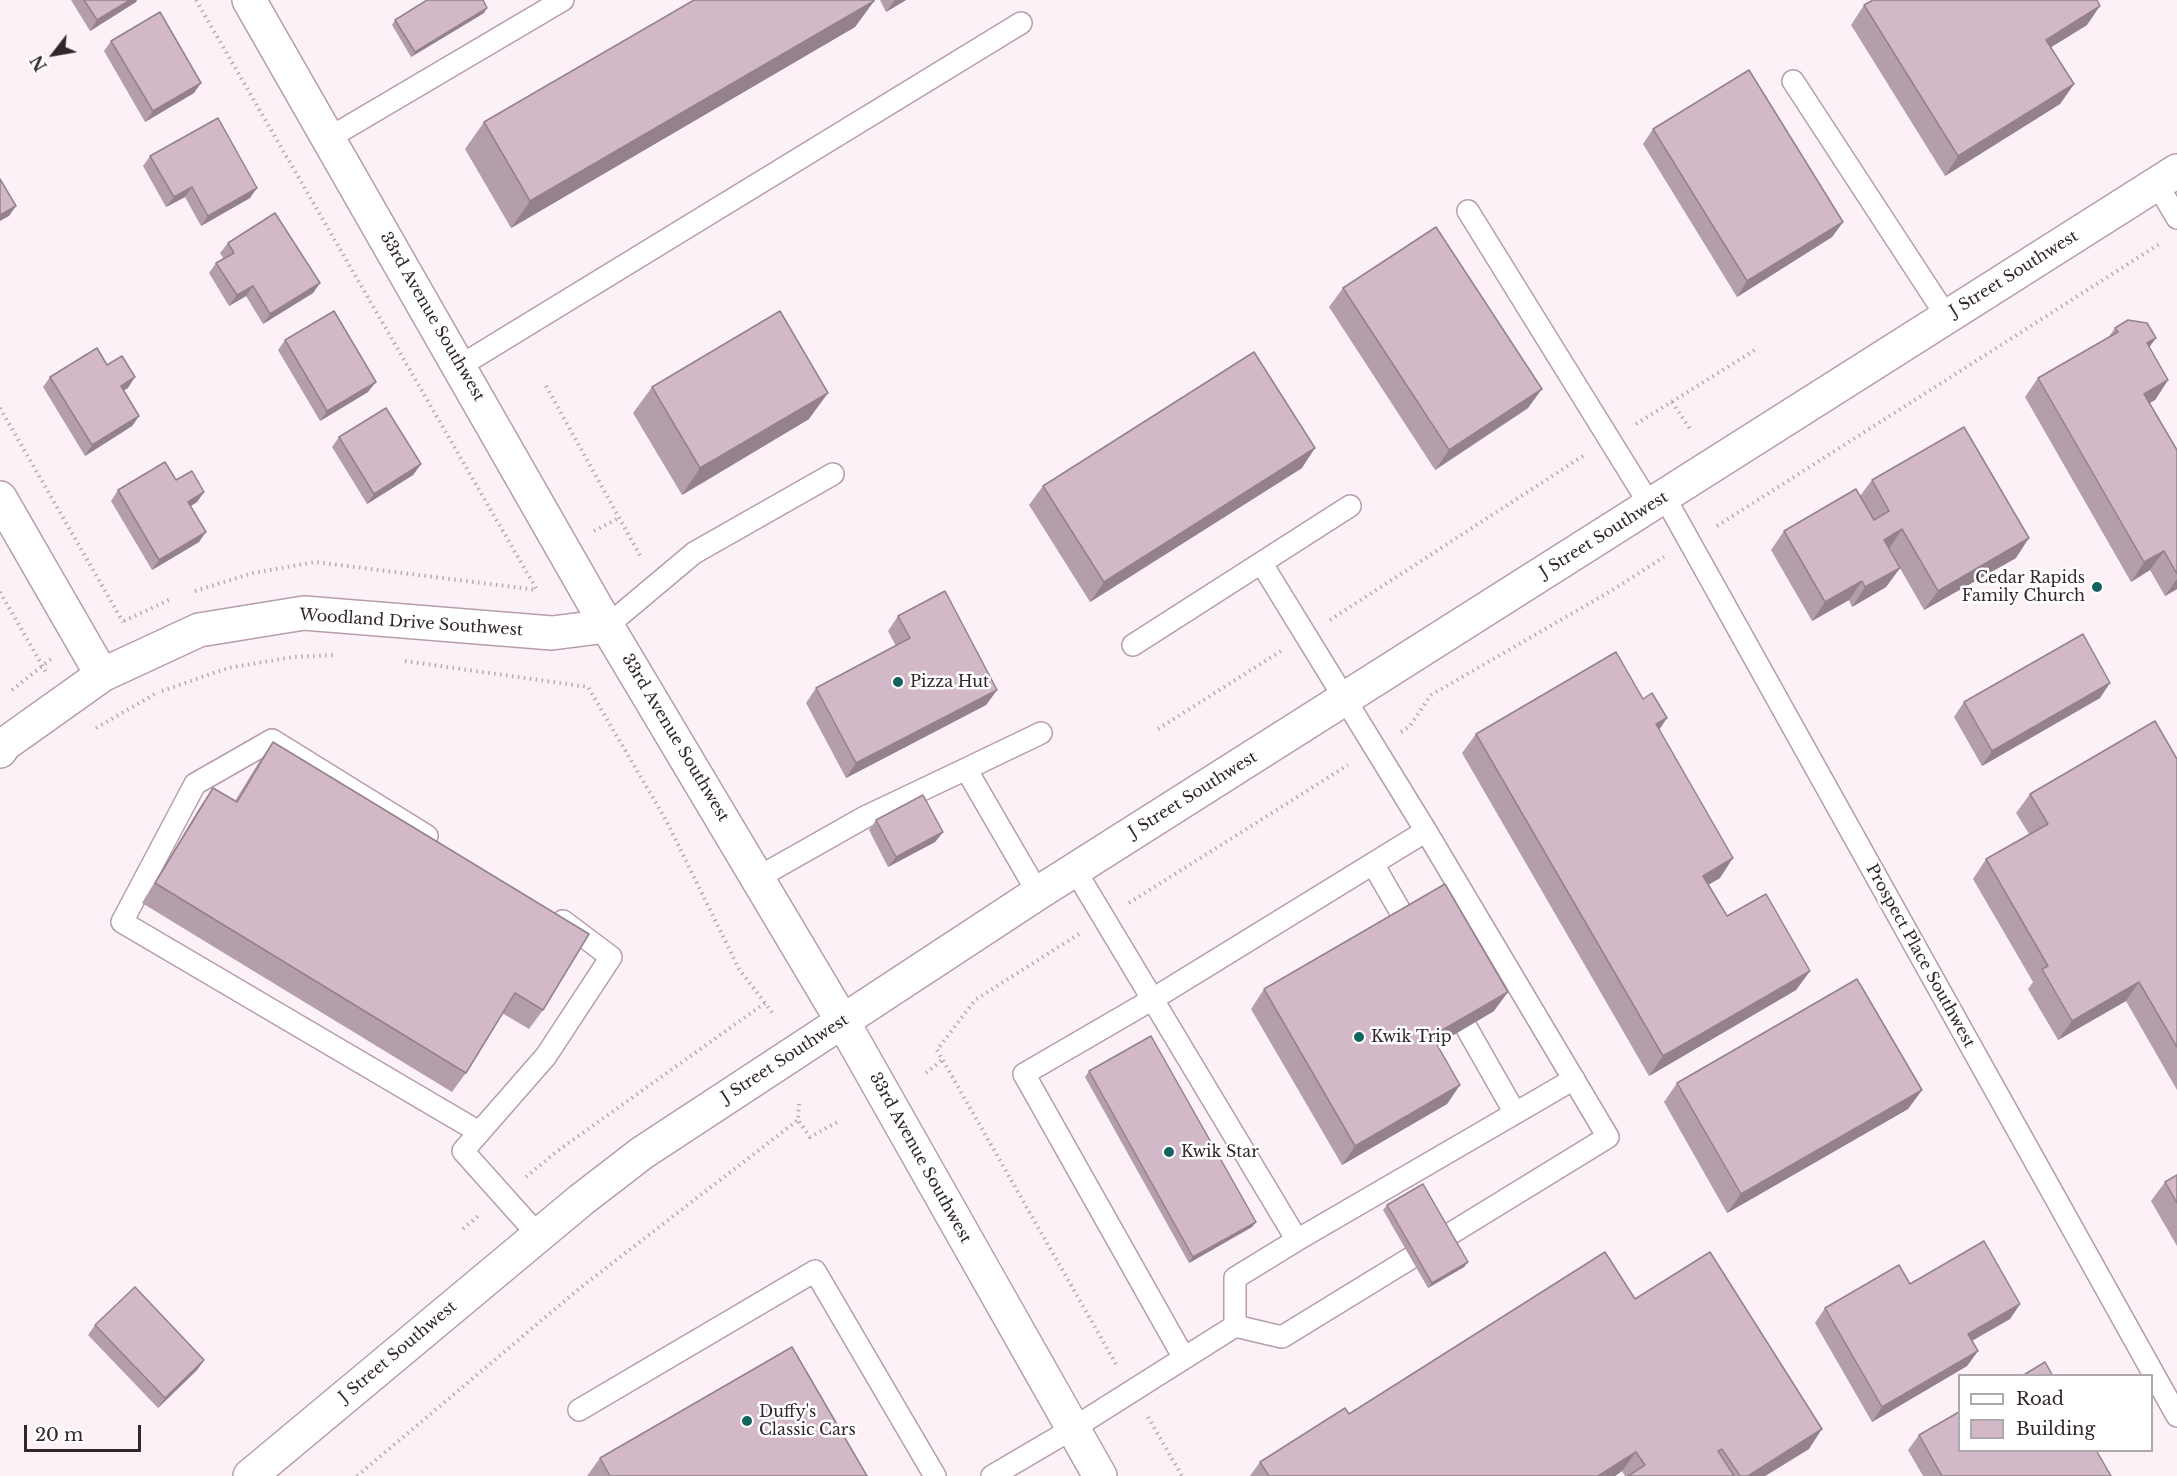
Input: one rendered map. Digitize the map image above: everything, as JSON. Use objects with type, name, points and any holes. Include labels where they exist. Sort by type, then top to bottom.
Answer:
[{"type":"street","name":"33rd Avenue Southwest","points":[[249,0],[607,626],[759,877],[843,1022],[1100,1476]]},
{"type":"street","name":"J Street Southwest","points":[[250,1476],[642,1153],[1038,893],[2167,177]]},
{"type":"street","points":[[0,498],[102,675]]},
{"type":"street","name":"Woodland Drive Southwest","points":[[0,751],[5,744],[102,675],[199,630],[304,613],[552,633],[607,626]]},
{"type":"lane","points":[[329,138],[563,0]]},
{"type":"lane","points":[[460,366],[1021,23]]},
{"type":"lane","points":[[1793,81],[1947,317]]},
{"type":"lane","points":[[2167,177],[2177,218]]},
{"type":"lane","name":"Prospect Place Southwest","points":[[1468,211],[1609,440],[1657,501],[2177,1416]]},
{"type":"lane","points":[[607,626],[694,553],[833,474]]},
{"type":"lane","points":[[1133,645],[1350,506]]},
{"type":"lane","points":[[992,1476],[1072,1429],[1235,1326],[1282,1337],[1608,1137],[1426,831],[1262,564]]},
{"type":"lane","points":[[759,877],[865,817],[1041,733]]},
{"type":"lane","points":[[443,846],[272,740],[195,784],[122,922],[479,1132]]},
{"type":"lane","points":[[966,769],[1038,893]]},
{"type":"lane","points":[[1184,1358],[1024,1074],[1153,999],[1426,831]]},
{"type":"lane","points":[[1372,864],[1426,957]]},
{"type":"lane","points":[[1076,870],[1297,1240]]},
{"type":"lane","points":[[539,1236],[462,1151],[546,1056],[611,957],[574,928],[544,909]]},
{"type":"lane","points":[[1444,988],[1515,1113]]},
{"type":"lane","points":[[1235,1326],[1236,1278],[1574,1079]]},
{"type":"lane","points":[[579,1410],[814,1271],[935,1476]]},
{"type":"path","points":[[196,0],[537,590]]},
{"type":"path","points":[[1158,729],[1609,440],[1755,350]]},
{"type":"path","points":[[546,386],[657,584]]},
{"type":"path","points":[[1672,402],[1692,432]]},
{"type":"path","points":[[0,408],[127,628]]},
{"type":"path","points":[[593,532],[619,518]]},
{"type":"path","points":[[0,592],[51,680]]},
{"type":"path","points":[[88,732],[159,692],[228,668],[292,657],[345,655]]},
{"type":"path","points":[[6,695],[52,659]]},
{"type":"path","points":[[401,661],[588,687],[666,820],[739,969],[775,1016]]},
{"type":"path","points":[[463,1229],[556,1152],[765,1003]]},
{"type":"path","points":[[926,1073],[942,1060]]},
{"type":"path","points":[[799,1104],[798,1120],[810,1137],[839,1121]]},
{"type":"path","points":[[357,1476],[580,1288],[798,1120]]},
{"type":"building","points":[[84,0],[130,0],[97,20]]},
{"type":"building","points":[[427,0],[483,0],[487,8],[415,52],[395,20]]},
{"type":"building","points":[[694,0],[874,1],[530,201],[484,122]]},
{"type":"building","points":[[1873,0],[2097,0],[2100,6],[2046,40],[2074,84],[1958,156],[1864,5]]},
{"type":"building","points":[[160,12],[201,83],[153,111],[111,41]]},
{"type":"building","points":[[1749,70],[1843,222],[1747,281],[1653,129]]},
{"type":"building","points":[[218,118],[257,188],[208,216],[192,187],[174,197],[150,156]]},
{"type":"building","points":[[0,179],[16,206],[0,215]]},
{"type":"building","points":[[275,213],[320,283],[270,314],[253,286],[237,295],[216,263],[234,253],[228,243]]},
{"type":"building","points":[[1436,227],[1542,389],[1449,450],[1343,288]]},
{"type":"building","points":[[334,311],[376,382],[327,411],[285,340]]},
{"type":"building","points":[[780,311],[828,393],[700,468],[652,387]]},
{"type":"building","points":[[2128,320],[2147,323],[2156,338],[2147,343],[2168,380],[2144,394],[2177,450],[2177,574],[2164,551],[2144,562],[2038,378],[2118,332],[2115,328]]},
{"type":"building","points":[[97,348],[107,365],[122,356],[135,377],[121,386],[139,416],[92,445],[50,377]]},
{"type":"building","points":[[1254,352],[1315,448],[1104,582],[1043,486]]},
{"type":"building","points":[[386,408],[421,464],[374,494],[339,437]]},
{"type":"building","points":[[1964,427],[2029,538],[1938,591],[1902,529],[1884,540],[1900,568],[1865,587],[1862,581],[1825,602],[1784,531],[1856,489],[1874,520],[1889,511],[1872,480]]},
{"type":"building","points":[[165,462],[176,480],[192,471],[204,492],[188,502],[206,532],[159,560],[118,490]]},
{"type":"building","points":[[945,591],[997,690],[856,763],[816,688],[910,638],[898,616]]},
{"type":"building","points":[[2083,634],[2110,683],[1992,751],[1964,702]]},
{"type":"building","points":[[1616,652],[1643,699],[1652,693],[1667,718],[1656,724],[1733,858],[1703,876],[1727,916],[1766,894],[1810,971],[1663,1056],[1476,734]]},
{"type":"building","points":[[2155,721],[2177,759],[2177,1047],[2139,982],[2072,1021],[2042,969],[2048,966],[1986,859],[2048,824],[2030,794]]},
{"type":"building","points":[[273,742],[589,934],[543,1010],[515,993],[466,1073],[155,883],[213,788],[237,802]]},
{"type":"building","points":[[923,795],[943,832],[896,857],[876,820]]},
{"type":"building","name":"Kwik Trip","points":[[1445,884],[1508,992],[1432,1036],[1460,1085],[1355,1146],[1264,989]]},
{"type":"building","points":[[1857,979],[1922,1090],[1741,1194],[1677,1083]]},
{"type":"building","name":"Kwik Star","points":[[1151,1036],[1256,1222],[1193,1257],[1089,1071]]},
{"type":"building","points":[[2177,1175],[2177,1203],[2165,1182]]},
{"type":"building","points":[[1423,1184],[1468,1262],[1432,1283],[1387,1205]]},
{"type":"building","points":[[1984,1241],[2020,1304],[1968,1334],[1978,1351],[1882,1407],[1825,1308],[1899,1265],[1910,1284]]},
{"type":"building","points":[[1605,1252],[1635,1299],[1710,1252],[1822,1429],[1748,1476],[1740,1476],[1722,1449],[1718,1451],[1734,1476],[1628,1476],[1645,1465],[1636,1452],[1598,1476],[1269,1476],[1260,1462],[1345,1408],[1349,1414]]},
{"type":"building","points":[[135,1287],[204,1360],[165,1398],[95,1325]]},
{"type":"building","name":"Duffy's Classic Cars","points":[[792,1347],[867,1476],[610,1476],[600,1458]]},
{"type":"building","points":[[2045,1362],[2052,1374],[2025,1374]]},
{"type":"building","points":[[1958,1413],[1958,1452],[2097,1452],[2111,1476],[1942,1476],[1919,1435]]},
{"type":"place","name":"Cedar Rapids Family Church","points":[[2097,587]]},
{"type":"place","name":"Pizza Hut","points":[[898,682]]},
{"type":"place","name":"Kwik Trip","points":[[1359,1037]]},
{"type":"place","name":"Kwik Star","points":[[1169,1152]]},
{"type":"place","name":"Duffy's Classic Cars","points":[[747,1421]]}]
